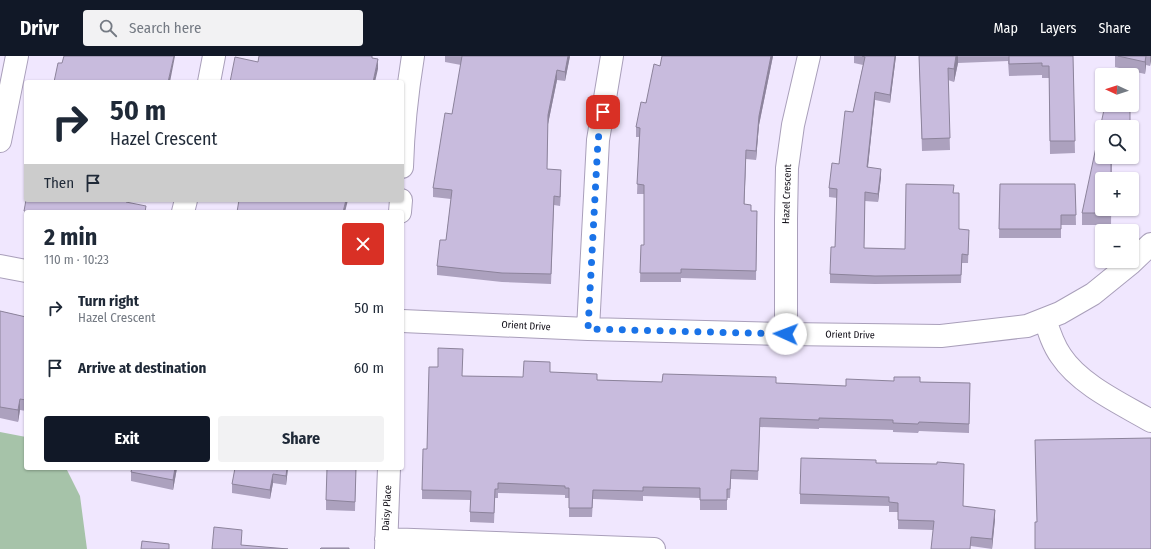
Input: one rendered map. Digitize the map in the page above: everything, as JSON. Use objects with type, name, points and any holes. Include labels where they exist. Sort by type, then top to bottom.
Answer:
[{"type":"street","points":[[0,142],[17,56]]},
{"type":"street","points":[[209,80],[214,56]]},
{"type":"street","points":[[404,133],[408,85],[413,56]]},
{"type":"street","points":[[588,329],[598,140],[612,56]]},
{"type":"street","name":"Hazel Crescent","points":[[786,334],[786,220],[788,168],[793,125],[809,56]]},
{"type":"street","name":"Orient Drive","points":[[404,321],[588,329],[941,336],[1027,326],[1060,313],[1093,294],[1130,264],[1151,244]]},
{"type":"street","points":[[0,266],[24,271]]},
{"type":"street","points":[[1045,319],[1052,340],[1061,356],[1078,376],[1151,421]]},
{"type":"street","name":"Daisy Place","points":[[386,544],[389,470]]},
{"type":"street","points":[[386,544],[654,549]]},
{"type":"green space","points":[[0,432],[24,437],[24,470],[67,470],[80,496],[87,549],[0,549]]},
{"type":"building","points":[[64,56],[174,56],[168,80],[54,80],[58,63],[62,63]]},
{"type":"building","points":[[259,56],[372,56],[372,58],[378,59],[373,80],[230,80],[235,57],[258,62]]},
{"type":"building","points":[[462,56],[568,56],[565,72],[557,70],[548,115],[547,169],[561,170],[560,197],[554,196],[551,274],[502,273],[437,266],[440,240],[446,240],[452,190],[433,188],[445,113],[452,114]]},
{"type":"building","points":[[662,56],[771,56],[759,116],[756,151],[746,150],[744,204],[751,205],[751,211],[757,211],[756,271],[681,269],[681,273],[640,273],[641,245],[644,245],[644,185],[637,184],[640,128],[636,127],[641,102],[646,103],[654,64],[660,66]]},
{"type":"building","points":[[862,56],[895,56],[890,95],[875,92],[867,167],[881,169],[878,194],[865,192],[864,248],[905,249],[906,184],[954,185],[953,193],[959,193],[959,229],[969,230],[968,255],[962,254],[961,275],[875,276],[830,274],[831,247],[835,247],[837,189],[829,188],[832,163],[839,164],[845,111],[853,112],[865,57]]},
{"type":"building","points":[[919,56],[956,56],[954,69],[948,68],[950,138],[922,139]]},
{"type":"building","points":[[1009,56],[1073,56],[1075,141],[1050,141],[1049,66],[1042,66],[1042,63],[1009,64]]},
{"type":"building","points":[[1118,56],[1146,56],[1145,62]]},
{"type":"building","points":[[1104,112],[1130,112],[1130,120],[1102,120]]},
{"type":"building","points":[[1095,152],[1095,164],[1111,164],[1111,172],[1095,172],[1095,213],[1082,213]]},
{"type":"building","points":[[1000,184],[1075,184],[1076,215],[1061,215],[1061,229],[999,229]]},
{"type":"building","points":[[26,202],[126,202],[146,206],[145,210],[24,210]]},
{"type":"building","points":[[239,202],[346,202],[344,210],[237,210]]},
{"type":"building","points":[[0,311],[24,317],[24,400],[20,399],[18,410],[0,407]]},
{"type":"building","points":[[438,348],[463,349],[462,376],[523,377],[524,361],[550,362],[550,372],[597,374],[597,380],[662,382],[663,374],[776,377],[776,383],[846,386],[846,379],[894,381],[894,377],[920,377],[920,382],[970,383],[969,424],[919,422],[918,424],[893,423],[893,420],[760,418],[758,471],[731,470],[730,489],[727,489],[727,500],[700,500],[700,488],[643,487],[643,491],[593,490],[592,508],[569,508],[569,488],[565,488],[565,486],[498,483],[498,489],[495,489],[494,513],[470,512],[471,491],[422,490],[423,449],[427,449],[429,367],[438,367]]},
{"type":"building","points":[[1151,438],[1151,549],[1035,549],[1035,522],[1037,522],[1035,440]]},
{"type":"building","points":[[801,458],[876,460],[876,463],[937,464],[937,462],[964,464],[963,506],[995,510],[992,539],[971,537],[970,549],[931,549],[934,521],[898,520],[898,503],[889,502],[889,497],[800,494]]},
{"type":"building","points":[[132,470],[175,470],[173,480],[131,472]]},
{"type":"building","points":[[235,470],[287,470],[286,476],[273,474],[270,490],[232,484]]},
{"type":"building","points":[[327,470],[356,470],[355,502],[326,500]]},
{"type":"building","points":[[214,527],[242,530],[241,545],[288,549],[212,549]]},
{"type":"building","points":[[142,541],[169,544],[169,549],[141,549]]},
{"type":"building","points":[[349,548],[349,549],[320,549]]},
{"type":"route","points":[[603,112],[598,140],[588,329],[786,334]]}]
